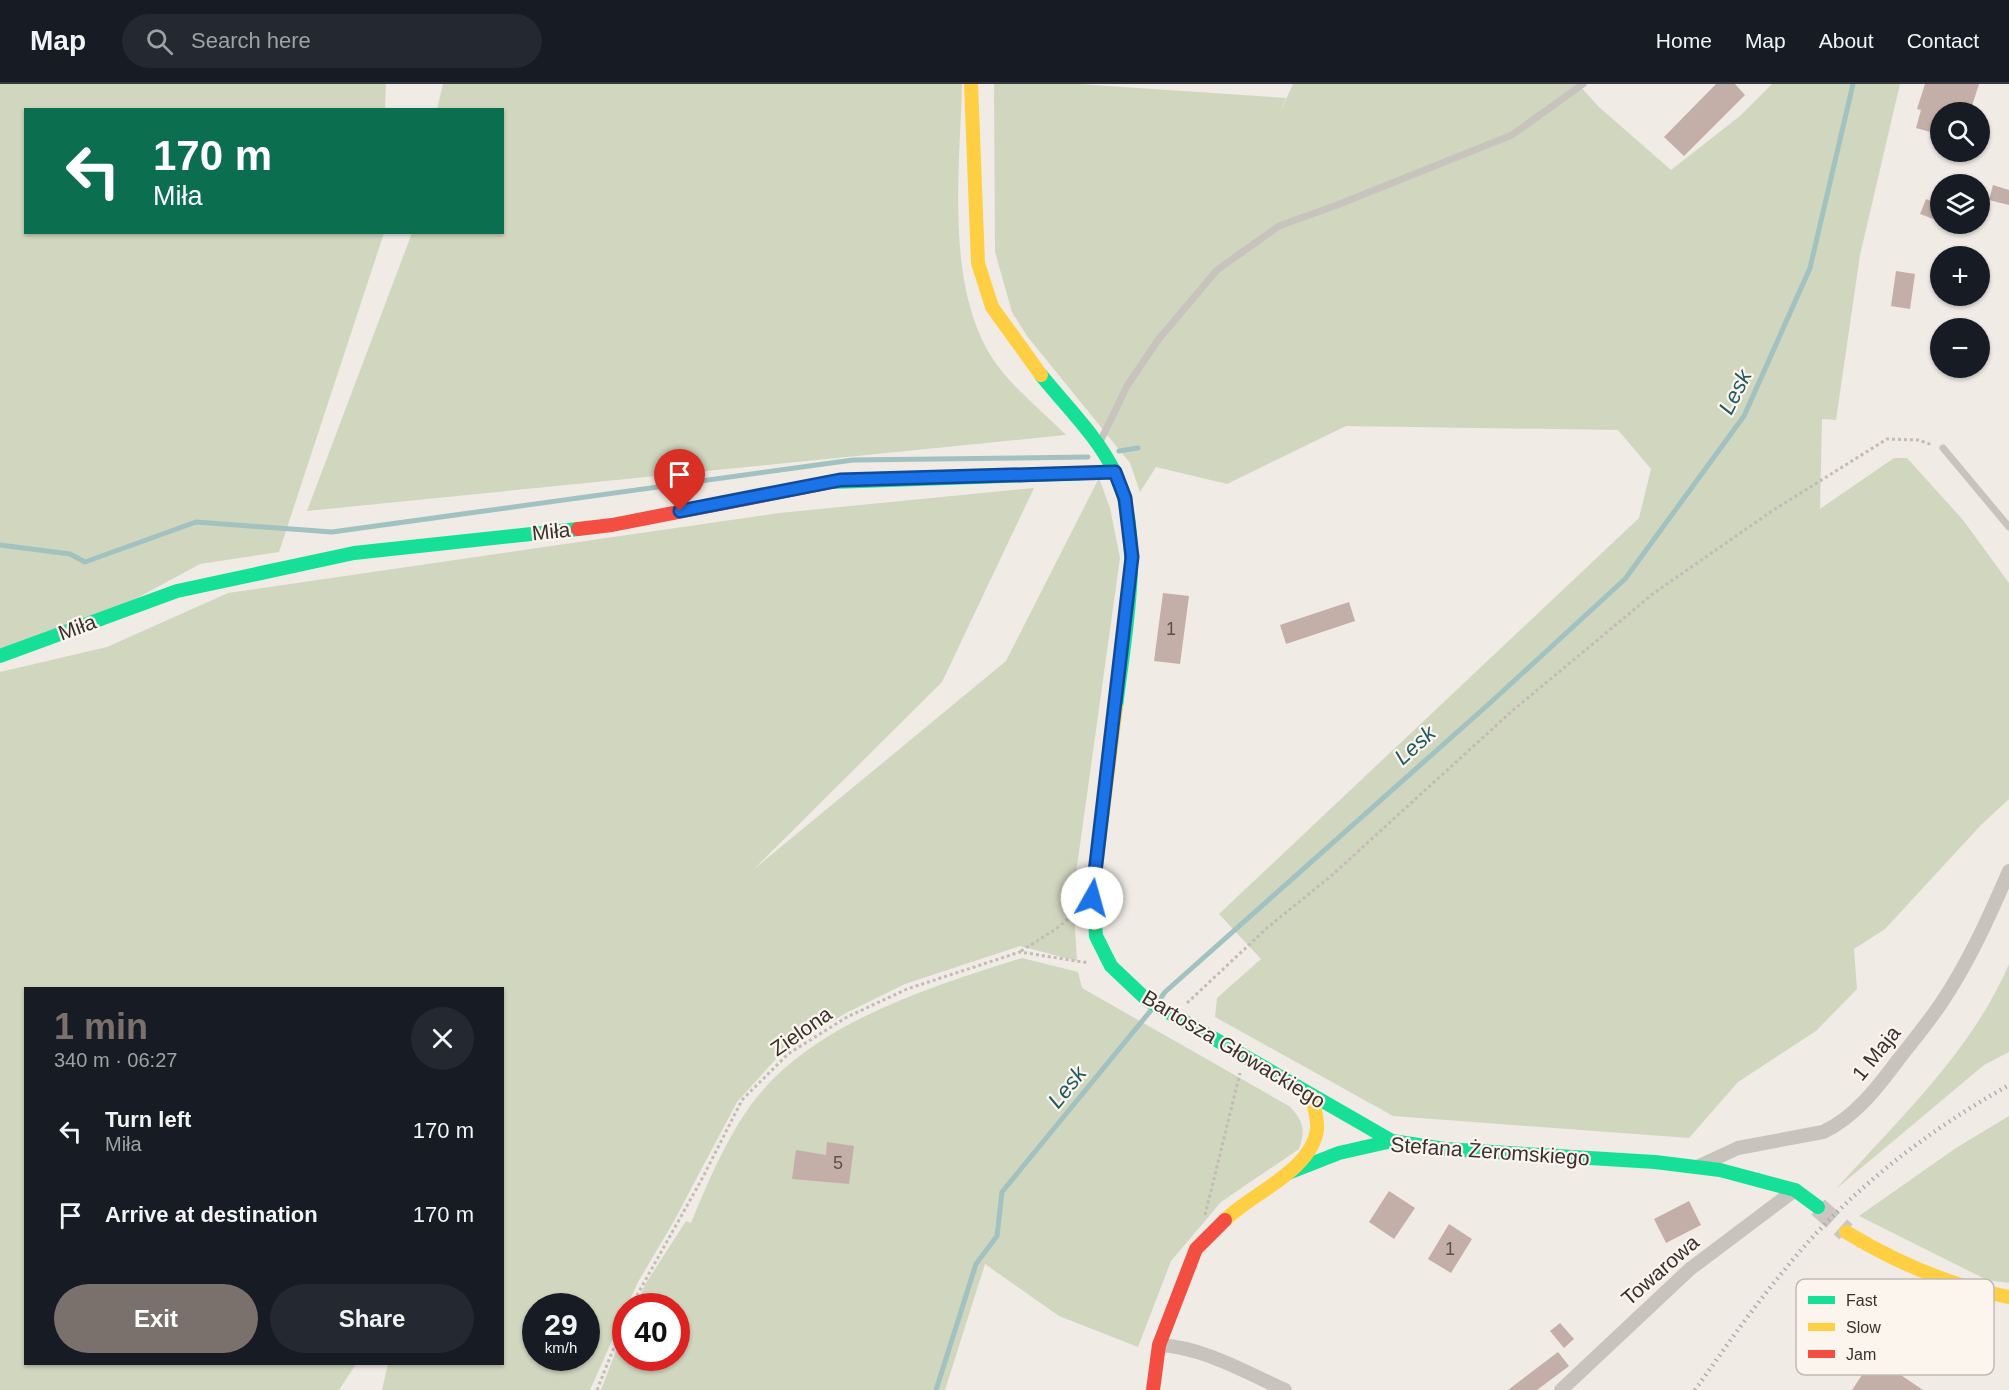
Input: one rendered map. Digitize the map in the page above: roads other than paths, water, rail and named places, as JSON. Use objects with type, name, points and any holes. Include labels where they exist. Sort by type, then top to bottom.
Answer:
[{"type":"street","name":"Bartosza Głowackiego","points":[[971,84],[978,263],[992,307],[1012,338],[1098,446],[1115,472],[1125,498],[1132,557],[1092,898],[1095,936],[1111,966],[1147,1000],[1392,1141]]},
{"type":"street","name":"Miła","points":[[0,656],[177,591],[354,553],[612,525],[840,480],[1115,472]]},
{"type":"street","name":"1 Maja","points":[[1697,1167],[1738,1148],[1823,1132],[1834,1127],[1854,1111],[1885,1078],[1941,1004],[1984,927],[2009,871]]},
{"type":"street","name":"Stefana Żeromskiego","points":[[1153,1390],[1159,1345],[1196,1249],[1236,1209],[1304,1160],[1312,1147],[1317,1128],[1312,1096]]},
{"type":"street","name":"Stefana Żeromskiego","points":[[1288,1173],[1339,1152],[1392,1141],[1445,1149],[1697,1167],[1795,1190]]},
{"type":"street","points":[[1795,1190],[1818,1207]]},
{"type":"street","name":"Towarowa","points":[[1561,1390],[1690,1269],[1795,1190]]},
{"type":"street","points":[[1846,1232],[1915,1270],[1939,1279]]},
{"type":"street","points":[[1994,1294],[2009,1298]]},
{"type":"street","points":[[1159,1345],[1179,1346],[1226,1363],[1285,1390]]},
{"type":"lane","points":[[1098,446],[1127,386],[1158,340],[1217,270],[1279,226],[1337,206],[1512,135],[1583,84]]},
{"type":"lane","points":[[1943,448],[2009,527]]},
{"type":"waterway","name":"Lesk","points":[[1158,1002],[1165,992],[1490,703],[1625,579],[1744,416],[1810,268],[1853,84]]},
{"type":"waterway","points":[[1119,451],[1138,448]]},
{"type":"waterway","points":[[0,545],[70,554],[85,562],[196,522],[332,532],[853,460],[1088,457]]},
{"type":"waterway","name":"Lesk","points":[[936,1390],[976,1264],[997,1236],[1002,1192],[1152,1009]]},
{"type":"tunnel","points":[[1818,1207],[1846,1232]]},
{"type":"railway","points":[[1695,1390],[1771,1287],[1831,1218],[1858,1192],[1915,1145],[2009,1085]]}]
